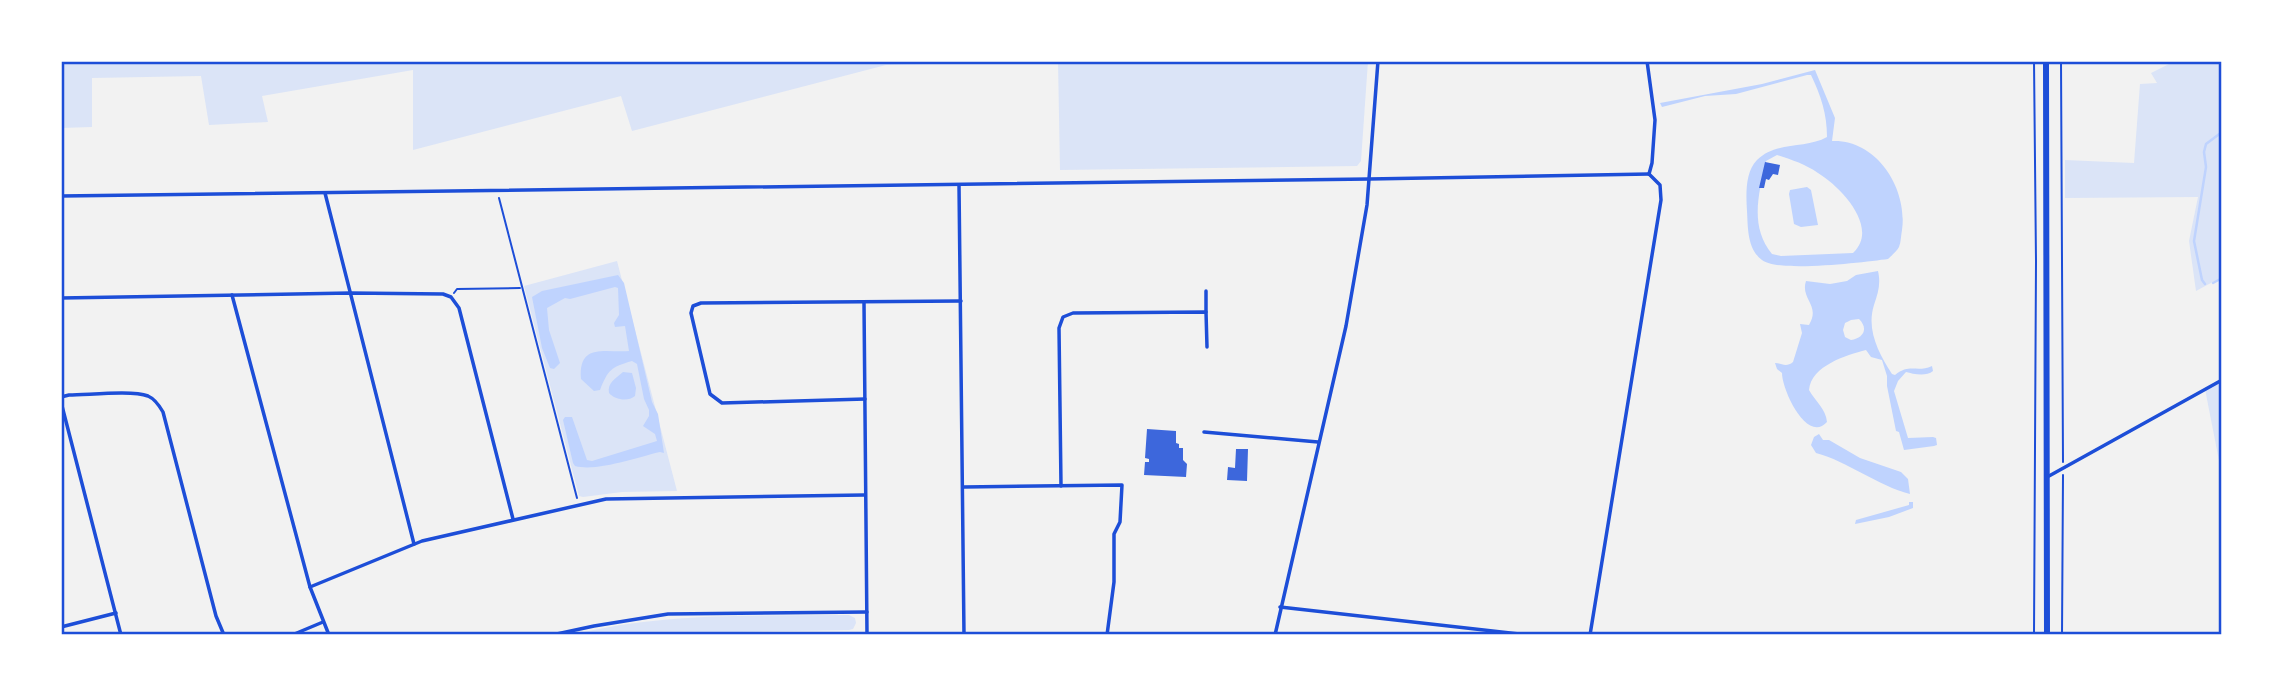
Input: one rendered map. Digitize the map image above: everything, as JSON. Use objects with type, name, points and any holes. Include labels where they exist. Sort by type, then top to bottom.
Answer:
[{"type":"main road","points":[[2046,61],[2047,635]]},
{"type":"street","points":[[1275,635],[1346,326],[1369,179],[1378,61]]},
{"type":"street","points":[[1647,61],[1655,120],[1649,174]]},
{"type":"street","points":[[61,196],[1649,174],[1660,185],[1661,200],[1590,635]]},
{"type":"street","points":[[958,185],[964,635]]},
{"type":"street","points":[[325,193],[414,544]]},
{"type":"street","points":[[1206,291],[1207,347]]},
{"type":"street","points":[[61,298],[350,293],[443,294],[452,298],[459,308],[513,519]]},
{"type":"street","points":[[232,295],[310,587],[329,635]]},
{"type":"street","points":[[864,399],[722,403],[710,394],[691,313],[694,306],[701,303],[961,302]]},
{"type":"street","points":[[864,303],[867,633]]},
{"type":"street","points":[[1061,486],[1059,328],[1063,317],[1073,313],[1206,312]]},
{"type":"street","points":[[2047,477],[2222,380]]},
{"type":"street","points":[[121,635],[61,400],[69,395],[138,394],[150,397],[159,405],[216,616],[224,635]]},
{"type":"street","points":[[1204,432],[1318,442]]},
{"type":"street","points":[[964,487],[1122,485],[1120,522],[1114,534],[1113,600],[1107,635]]},
{"type":"street","points":[[310,587],[414,544],[606,499],[864,495]]},
{"type":"street","points":[[1280,607],[1528,635]]},
{"type":"street","points":[[552,635],[668,614],[867,612]]},
{"type":"street","points":[[61,627],[116,613]]},
{"type":"street","points":[[292,635],[323,621]]},
{"type":"street","points":[[1460,635],[1461,627]]},
{"type":"street","points":[[768,635],[884,635]]},
{"type":"path","points":[[2034,61],[2034,635]]},
{"type":"path","points":[[2061,61],[2062,635]]},
{"type":"path","points":[[497,191],[579,505]]},
{"type":"path","points":[[452,298],[457,289],[521,288]]},
{"type":"shaded area","points":[[61,61],[1057,61],[886,65],[632,131],[621,96],[413,150],[413,70],[262,96],[268,122],[209,125],[201,76],[92,78],[92,127],[61,128]]},
{"type":"shaded area","points":[[1058,61],[1368,61],[1361,161],[1357,166],[1060,170]]},
{"type":"shaded area","points":[[2175,61],[2222,61],[2222,277],[2196,291],[2189,241],[2198,197],[2065,198],[2065,160],[2134,163],[2140,84],[2157,83],[2151,73]]},
{"type":"shaded area","points":[[617,261],[677,491],[622,492],[583,497],[579,496],[524,286]]},
{"type":"shaded area","points":[[2222,380],[2222,476],[2205,389]]},
{"type":"shaded area","points":[[849,615],[855,618],[856,623],[853,629],[849,630],[571,635],[640,622],[675,619]]},
{"type":"water","points":[[1815,70],[1835,118],[1832,141],[1863,148],[1876,157],[1894,183],[1903,214],[1902,230],[1899,247],[1888,259],[1822,266],[1785,266],[1762,260],[1753,250],[1749,237],[1747,184],[1753,165],[1773,150],[1827,137],[1823,105],[1811,75],[1736,94],[1705,96],[1662,107],[1660,103],[1762,84]],"holes":[[[1777,155],[1813,170],[1827,179],[1846,198],[1860,220],[1862,232],[1860,243],[1853,253],[1781,256],[1772,254],[1760,232],[1758,209],[1766,161]]]},
{"type":"water","points":[[1807,187],[1811,190],[1818,225],[1801,227],[1794,224],[1789,194],[1790,190]]},
{"type":"water","points":[[1878,271],[1879,288],[1872,314],[1873,333],[1878,350],[1892,374],[1932,366],[1933,371],[1927,374],[1906,372],[1894,391],[1908,438],[1933,437],[1936,438],[1937,445],[1904,450],[1899,432],[1896,431],[1882,360],[1871,357],[1866,350],[1831,363],[1816,374],[1811,382],[1809,390],[1827,422],[1819,427],[1812,426],[1804,421],[1791,402],[1782,373],[1775,363],[1786,365],[1793,362],[1802,333],[1800,324],[1809,325],[1812,318],[1806,281],[1830,284],[1847,281],[1856,275]],"holes":[[[1859,319],[1864,330],[1861,335],[1851,340],[1845,337],[1845,323]]]},
{"type":"water","points":[[618,275],[624,283],[652,402],[658,414],[664,453],[606,466],[575,466],[563,420],[565,417],[572,417],[587,460],[592,461],[657,441],[655,434],[643,426],[649,416],[649,410],[637,364],[632,361],[619,365],[608,374],[600,390],[594,391],[581,379],[581,367],[589,354],[629,351],[625,326],[615,327],[614,323],[619,315],[618,288],[565,298],[547,308],[549,330],[560,363],[554,369],[550,368],[542,348],[532,297],[542,291]]},
{"type":"water","points":[[623,372],[632,373],[636,388],[635,396],[625,400],[609,393],[611,384]]},
{"type":"water","points":[[1819,434],[1823,440],[1829,440],[1860,458],[1901,472],[1908,479],[1910,494],[1816,453],[1811,445],[1814,437]]},
{"type":"water","points":[[1909,502],[1913,502],[1913,508],[1889,517],[1855,524],[1856,520],[1909,505]]},
{"type":"building","points":[[1765,162],[1780,165],[1778,175],[1773,174],[1769,180],[1766,179],[1764,188],[1759,188]]},
{"type":"building","points":[[1147,429],[1176,431],[1176,443],[1179,448],[1183,448],[1183,460],[1187,464],[1186,477],[1144,475],[1145,462],[1149,462],[1149,459],[1145,458]]},
{"type":"building","points":[[1236,449],[1248,449],[1247,481],[1227,480],[1228,467],[1235,468]]},
{"type":"waterway","points":[[2205,284],[2194,241],[2206,167],[2206,144],[2222,132]]},
{"type":"waterway","points":[[2213,283],[2222,278]]}]
